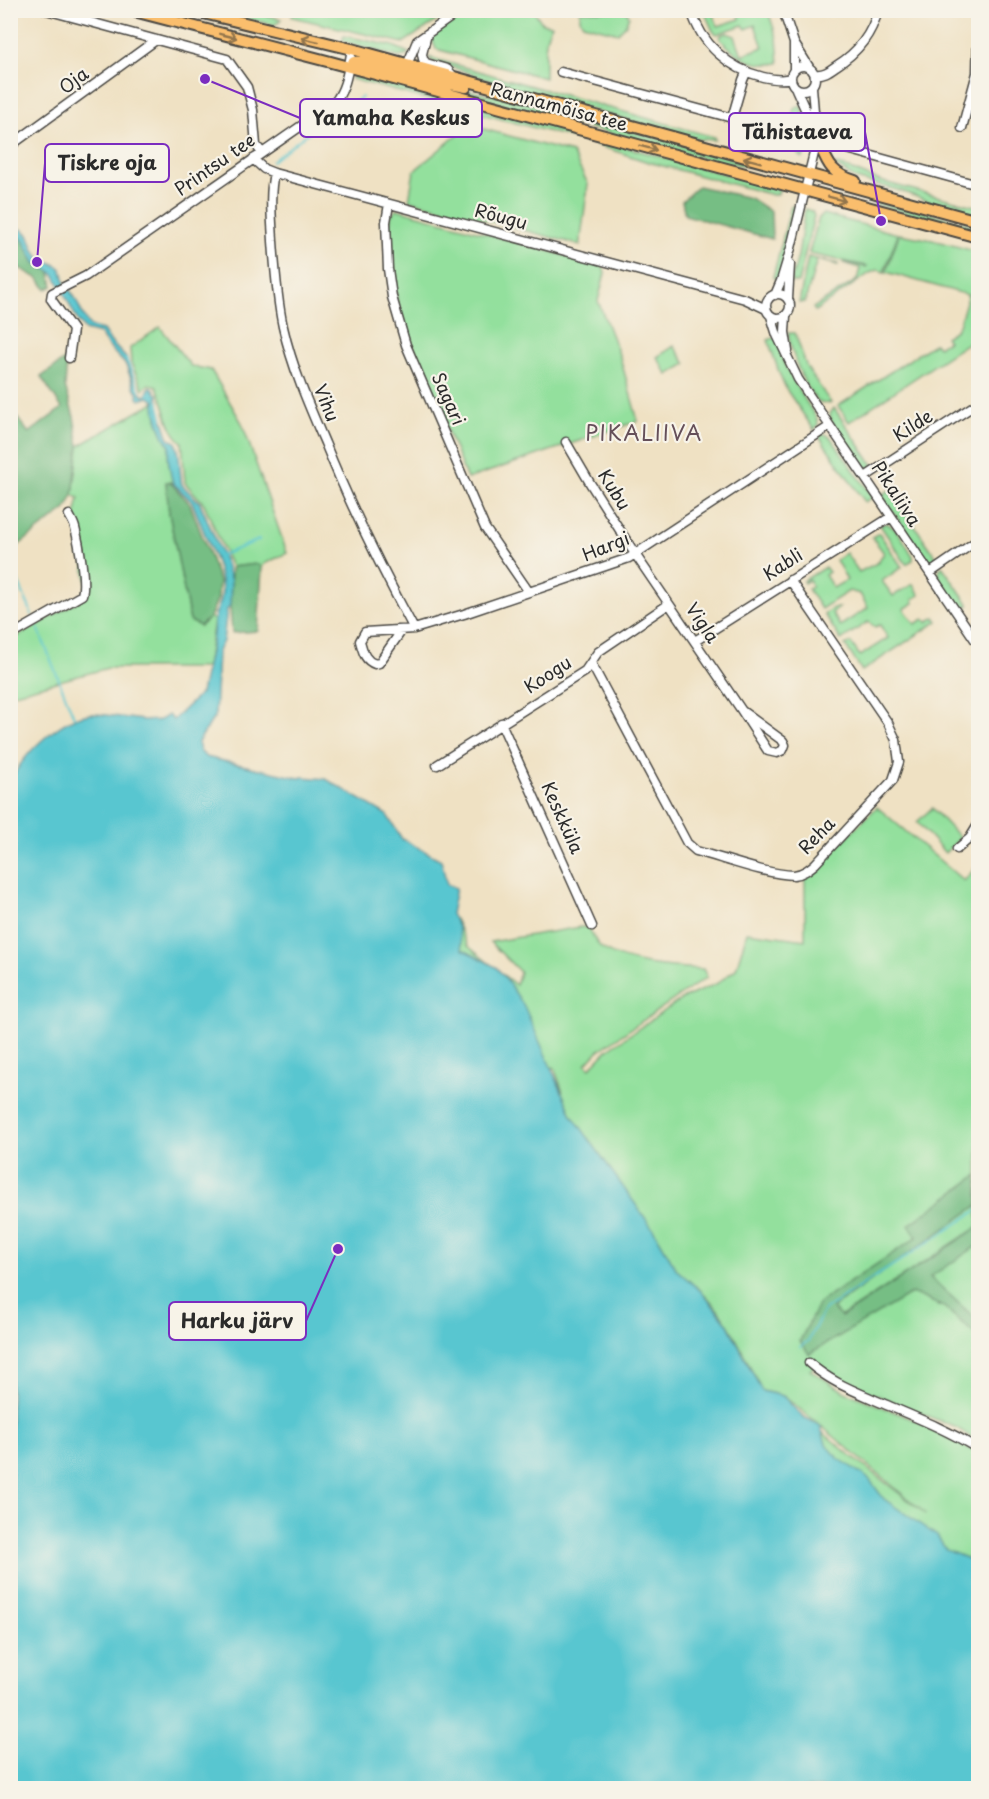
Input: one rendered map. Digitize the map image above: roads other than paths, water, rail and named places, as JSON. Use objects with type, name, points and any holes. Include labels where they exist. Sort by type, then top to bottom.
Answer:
[{"type":"main road","name":"Rannamõisa tee","points":[[130,10],[978,237]]},
{"type":"main road","name":"Rannamõisa tee","points":[[191,10],[488,86],[978,221]]},
{"type":"main road","points":[[349,67],[354,63],[364,61],[425,79],[466,87],[488,86]]},
{"type":"main road","points":[[815,131],[822,153],[835,172],[847,179],[868,185],[875,193]]},
{"type":"street","points":[[46,10],[228,59],[247,87],[253,110],[256,145],[262,153]]},
{"type":"street","points":[[407,65],[417,41],[461,10]]},
{"type":"street","points":[[691,10],[694,21],[706,41],[728,63],[746,73],[784,80],[801,66],[822,75],[846,60],[860,46],[875,22],[878,10]]},
{"type":"street","points":[[783,10],[794,43],[812,71],[815,81],[812,87],[804,91],[796,89]]},
{"type":"street","points":[[962,128],[977,73],[978,30]]},
{"type":"street","points":[[427,34],[423,59],[426,63],[447,69],[453,77]]},
{"type":"street","name":"Oja","points":[[10,146],[156,40]]},
{"type":"street","points":[[794,43],[792,84],[815,131]]},
{"type":"street","name":"Printsu tee","points":[[69,358],[73,330],[51,299],[52,293],[96,270],[334,103],[343,89],[352,50]]},
{"type":"street","points":[[561,72],[792,133]]},
{"type":"street","points":[[732,118],[746,73]]},
{"type":"street","name":"Pikaliiva","points":[[812,87],[814,153],[781,281],[767,301],[769,313],[798,379],[978,644]]},
{"type":"street","points":[[840,147],[978,185]]},
{"type":"street","name":"Rõugu","points":[[253,159],[274,173],[745,299],[769,313]]},
{"type":"street","name":"Vihu","points":[[274,173],[272,195],[278,299],[296,372],[334,465],[381,568],[414,629]]},
{"type":"street","name":"Sagari","points":[[389,204],[386,222],[388,269],[392,297],[406,345],[485,528],[529,592]]},
{"type":"street","name":"Pikaliiva","points":[[789,360],[785,332],[786,316],[790,307],[788,299],[791,248]]},
{"type":"street","points":[[772,296],[782,295],[788,299]]},
{"type":"street","name":"Rõugu","points":[[745,299],[772,296]]},
{"type":"street","points":[[769,313],[779,318],[786,316]]},
{"type":"street","name":"Kilde","points":[[866,477],[978,403]]},
{"type":"street","name":"Hargi","points":[[402,630],[379,663],[370,663],[365,657],[360,641],[365,632],[414,629],[529,592],[635,554],[830,426]]},
{"type":"street","name":"Kubu","points":[[566,442],[635,554]]},
{"type":"street","points":[[10,636],[84,592],[75,525],[69,515]]},
{"type":"street","name":"Kabli","points":[[695,641],[891,517]]},
{"type":"street","points":[[930,573],[978,540]]},
{"type":"street","name":"Vigla","points":[[635,554],[768,751],[777,753],[783,750],[783,741],[742,711]]},
{"type":"street","name":"Reha","points":[[591,663],[687,843],[696,851],[775,873],[796,875],[806,872],[893,780],[899,762],[896,740],[888,723],[790,580]]},
{"type":"street","name":"Koogu","points":[[437,765],[585,671],[598,652],[669,604]]},
{"type":"street","name":"Keskküla","points":[[501,723],[592,926]]},
{"type":"street","points":[[957,849],[970,838],[978,825]]},
{"type":"street","points":[[809,1363],[838,1384],[922,1420],[978,1449]]},
{"type":"water","points":[[11,226],[27,234],[40,258],[61,269],[65,283],[86,321],[91,327],[103,330],[126,358],[133,380],[142,395],[146,396],[149,388],[152,388],[158,395],[159,408],[168,436],[176,442],[178,447],[182,485],[200,503],[226,564],[231,581],[230,605],[227,610],[223,641],[218,651],[215,716],[198,742],[200,751],[206,757],[299,778],[326,779],[387,815],[402,839],[441,860],[447,885],[456,888],[451,914],[458,927],[462,949],[496,967],[507,980],[524,1006],[572,1115],[653,1229],[677,1270],[702,1292],[727,1323],[762,1391],[783,1396],[803,1417],[820,1425],[826,1444],[838,1458],[869,1479],[884,1499],[937,1536],[946,1550],[968,1559],[978,1568],[978,1788],[11,1788],[11,782],[16,771],[34,748],[70,720],[101,714],[155,721],[168,715],[173,720],[201,693],[212,643],[215,615],[222,590],[217,565],[192,502],[173,483],[168,458],[170,446],[159,425],[155,401],[149,397],[140,400],[138,398],[126,365],[100,334],[85,330],[55,276],[35,263],[22,238],[11,233]]},
{"type":"waterway","points":[[272,161],[313,129],[362,97]]},
{"type":"waterway","points":[[126,359],[139,390]]},
{"type":"waterway","points":[[158,401],[162,419]]},
{"type":"waterway","points":[[222,555],[259,540]]},
{"type":"waterway","points":[[16,577],[31,615]]},
{"type":"waterway","points":[[38,628],[74,717]]},
{"type":"waterway","points":[[800,1347],[808,1341],[824,1310],[978,1210]]},
{"type":"place","name":"Yamaha Keskus","points":[[205,79]]},
{"type":"place","name":"Tähistaeva","points":[[881,221]]},
{"type":"place","name":"Tiskre oja","points":[[37,262]]},
{"type":"place","name":"Harku järv","points":[[338,1249]]},
{"type":"district","name":"PIKALIIVA","points":[[644,434]]}]
